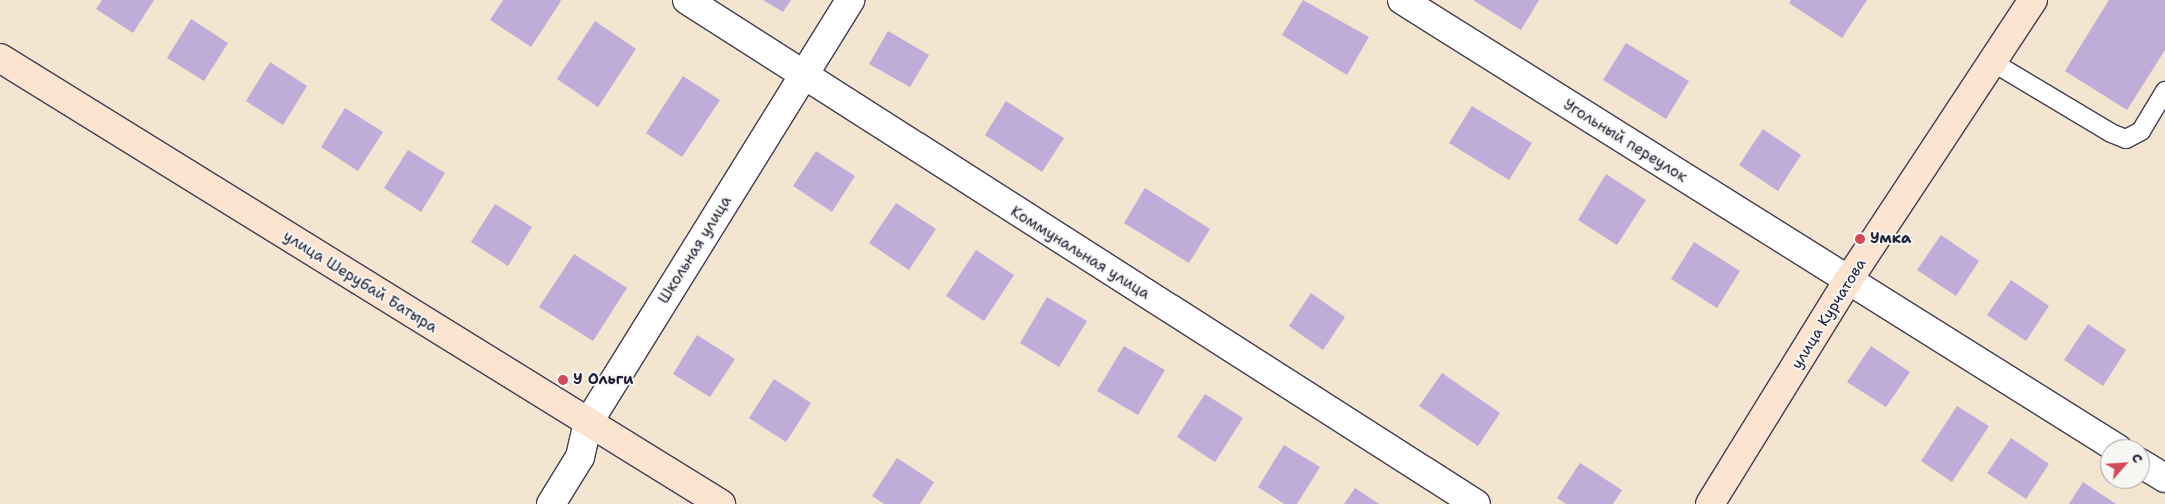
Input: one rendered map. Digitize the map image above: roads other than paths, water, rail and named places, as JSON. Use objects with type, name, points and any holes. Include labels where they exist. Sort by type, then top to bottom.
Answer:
[{"type":"street","name":"Коммунальная улица","points":[[687,0],[803,77],[1476,504]]},
{"type":"street","name":"Школьная улица","points":[[551,504],[580,457],[588,423],[850,0]]},
{"type":"street","name":"Угольный переулок","points":[[1402,0],[1847,282],[2102,439]]},
{"type":"street","name":"улица Курчатова","points":[[1710,504],[1847,282],[1994,63],[2033,0]]},
{"type":"street","name":"улица Шерубай Батыра","points":[[0,58],[721,504]]},
{"type":"street","points":[[2150,469],[2165,478]]},
{"type":"lane","points":[[1994,63],[2111,133],[2126,139],[2141,131],[2165,92]]},
{"type":"place","name":"Умка","points":[[1860,239]]},
{"type":"place","name":"У Ольги","points":[[563,380]]}]
